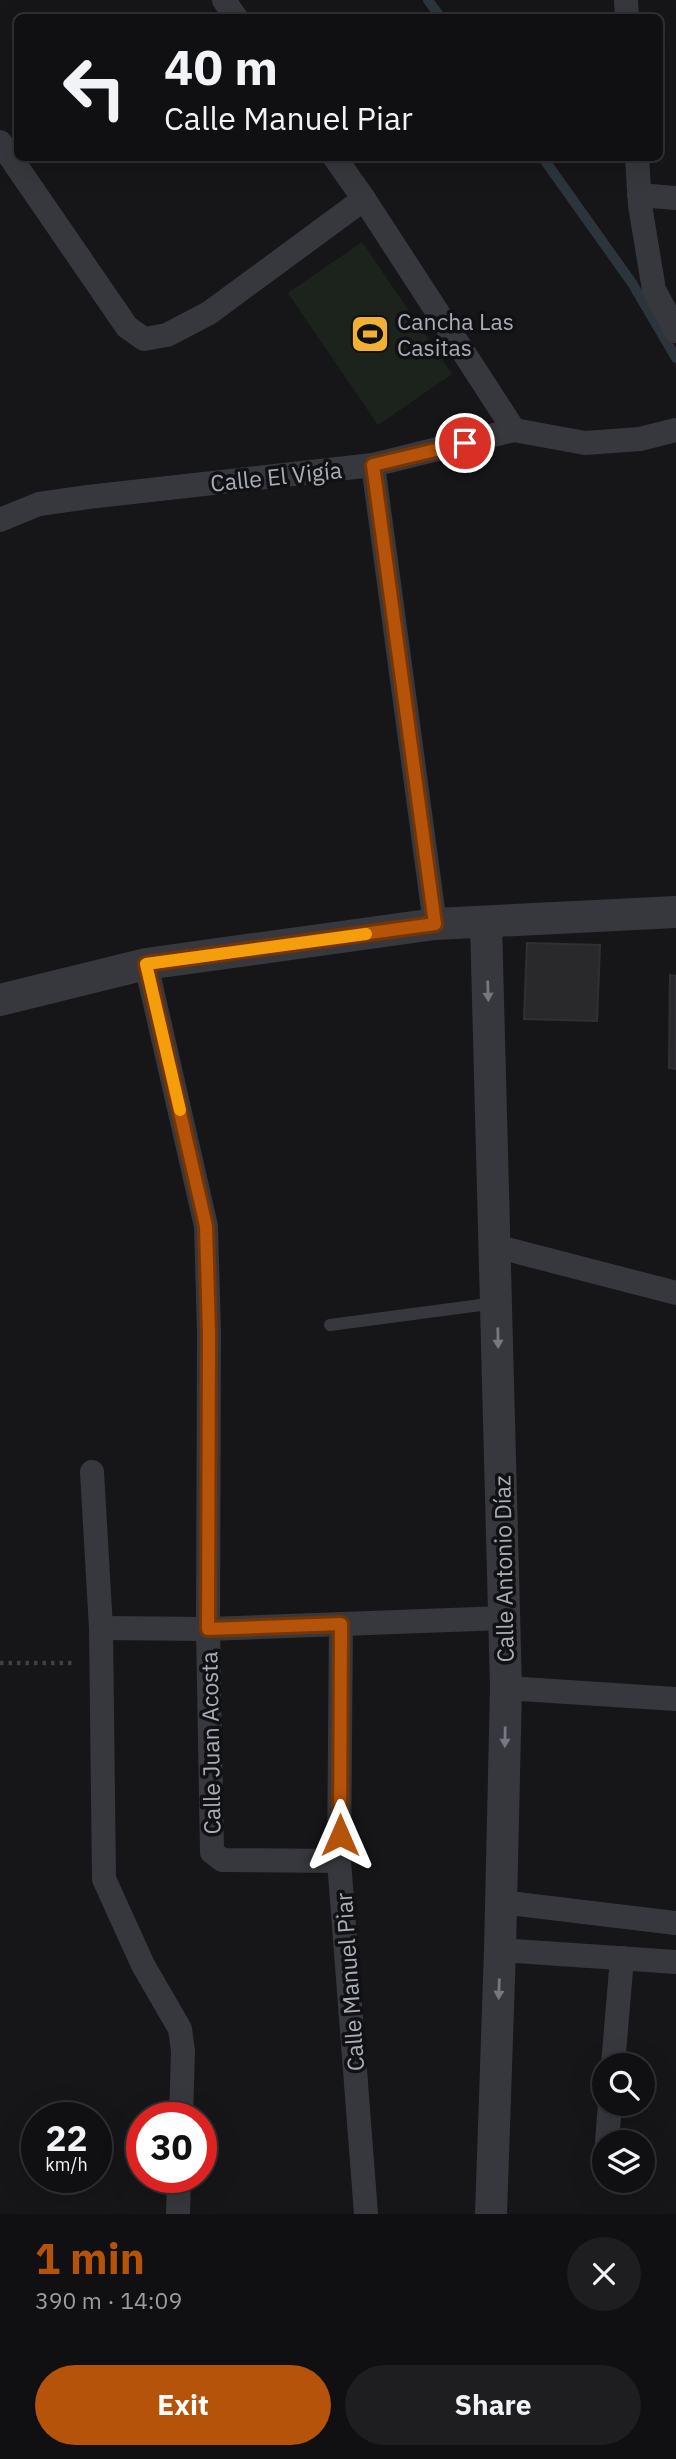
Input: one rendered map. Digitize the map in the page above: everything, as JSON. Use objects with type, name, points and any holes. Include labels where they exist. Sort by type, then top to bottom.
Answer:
[{"type":"street","points":[[0,142],[127,327],[144,339],[167,335],[209,313],[365,199]]},
{"type":"street","points":[[337,161],[365,199],[514,430]]},
{"type":"street","points":[[637,161],[639,195],[654,290],[676,331]]},
{"type":"street","points":[[639,195],[676,198]]},
{"type":"street","name":"Calle El Vigía","points":[[0,520],[39,504],[373,465],[514,430],[584,443],[640,439],[676,430]]},
{"type":"street","points":[[373,465],[435,924]]},
{"type":"street","points":[[0,1000],[146,964],[435,924],[676,912]]},
{"type":"street","name":"Calle Antonio Díaz","points":[[486,923],[506,1688],[491,2214]]},
{"type":"street","name":"Calle Juan Acosta","points":[[146,964],[206,1226],[212,1852],[222,1860],[340,1861]]},
{"type":"street","points":[[495,1246],[676,1293]]},
{"type":"street","points":[[93,1472],[101,1629],[104,1879],[143,1965],[180,2029],[183,2051],[181,2102]]},
{"type":"street","points":[[101,1629],[208,1629],[504,1618]]},
{"type":"street","name":"Calle Manuel Piar","points":[[341,1624],[340,1861],[366,2214]]},
{"type":"street","points":[[506,1688],[676,1699]]},
{"type":"street","points":[[501,1902],[676,1923]]},
{"type":"street","points":[[500,1950],[676,1962]]},
{"type":"street","points":[[614,2053],[622,1958]]},
{"type":"street","points":[[178,2214],[179,2193]]},
{"type":"lane","points":[[330,1325],[497,1303]]},
{"type":"path","points":[[0,1663],[101,1663]]},
{"type":"shaded area","name":"Cancha Las Casitas","points":[[362,242],[452,374],[378,425],[288,293]]},
{"type":"building","points":[[527,943],[600,945],[597,1021],[524,1019]]},
{"type":"building","points":[[670,975],[676,976],[676,1069],[669,1068]]},
{"type":"waterway","points":[[428,0],[438,14]]},
{"type":"waterway","points":[[545,161],[632,283],[676,358]]},
{"type":"slow traffic","points":[[180,1110],[146,964],[366,934]]},
{"type":"place","name":"Cancha Las Casitas","points":[[370,334]]},
{"type":"route","points":[[340,1835],[341,1624],[208,1629],[209,1333],[206,1226],[146,964],[435,924],[373,465],[465,443]]}]
